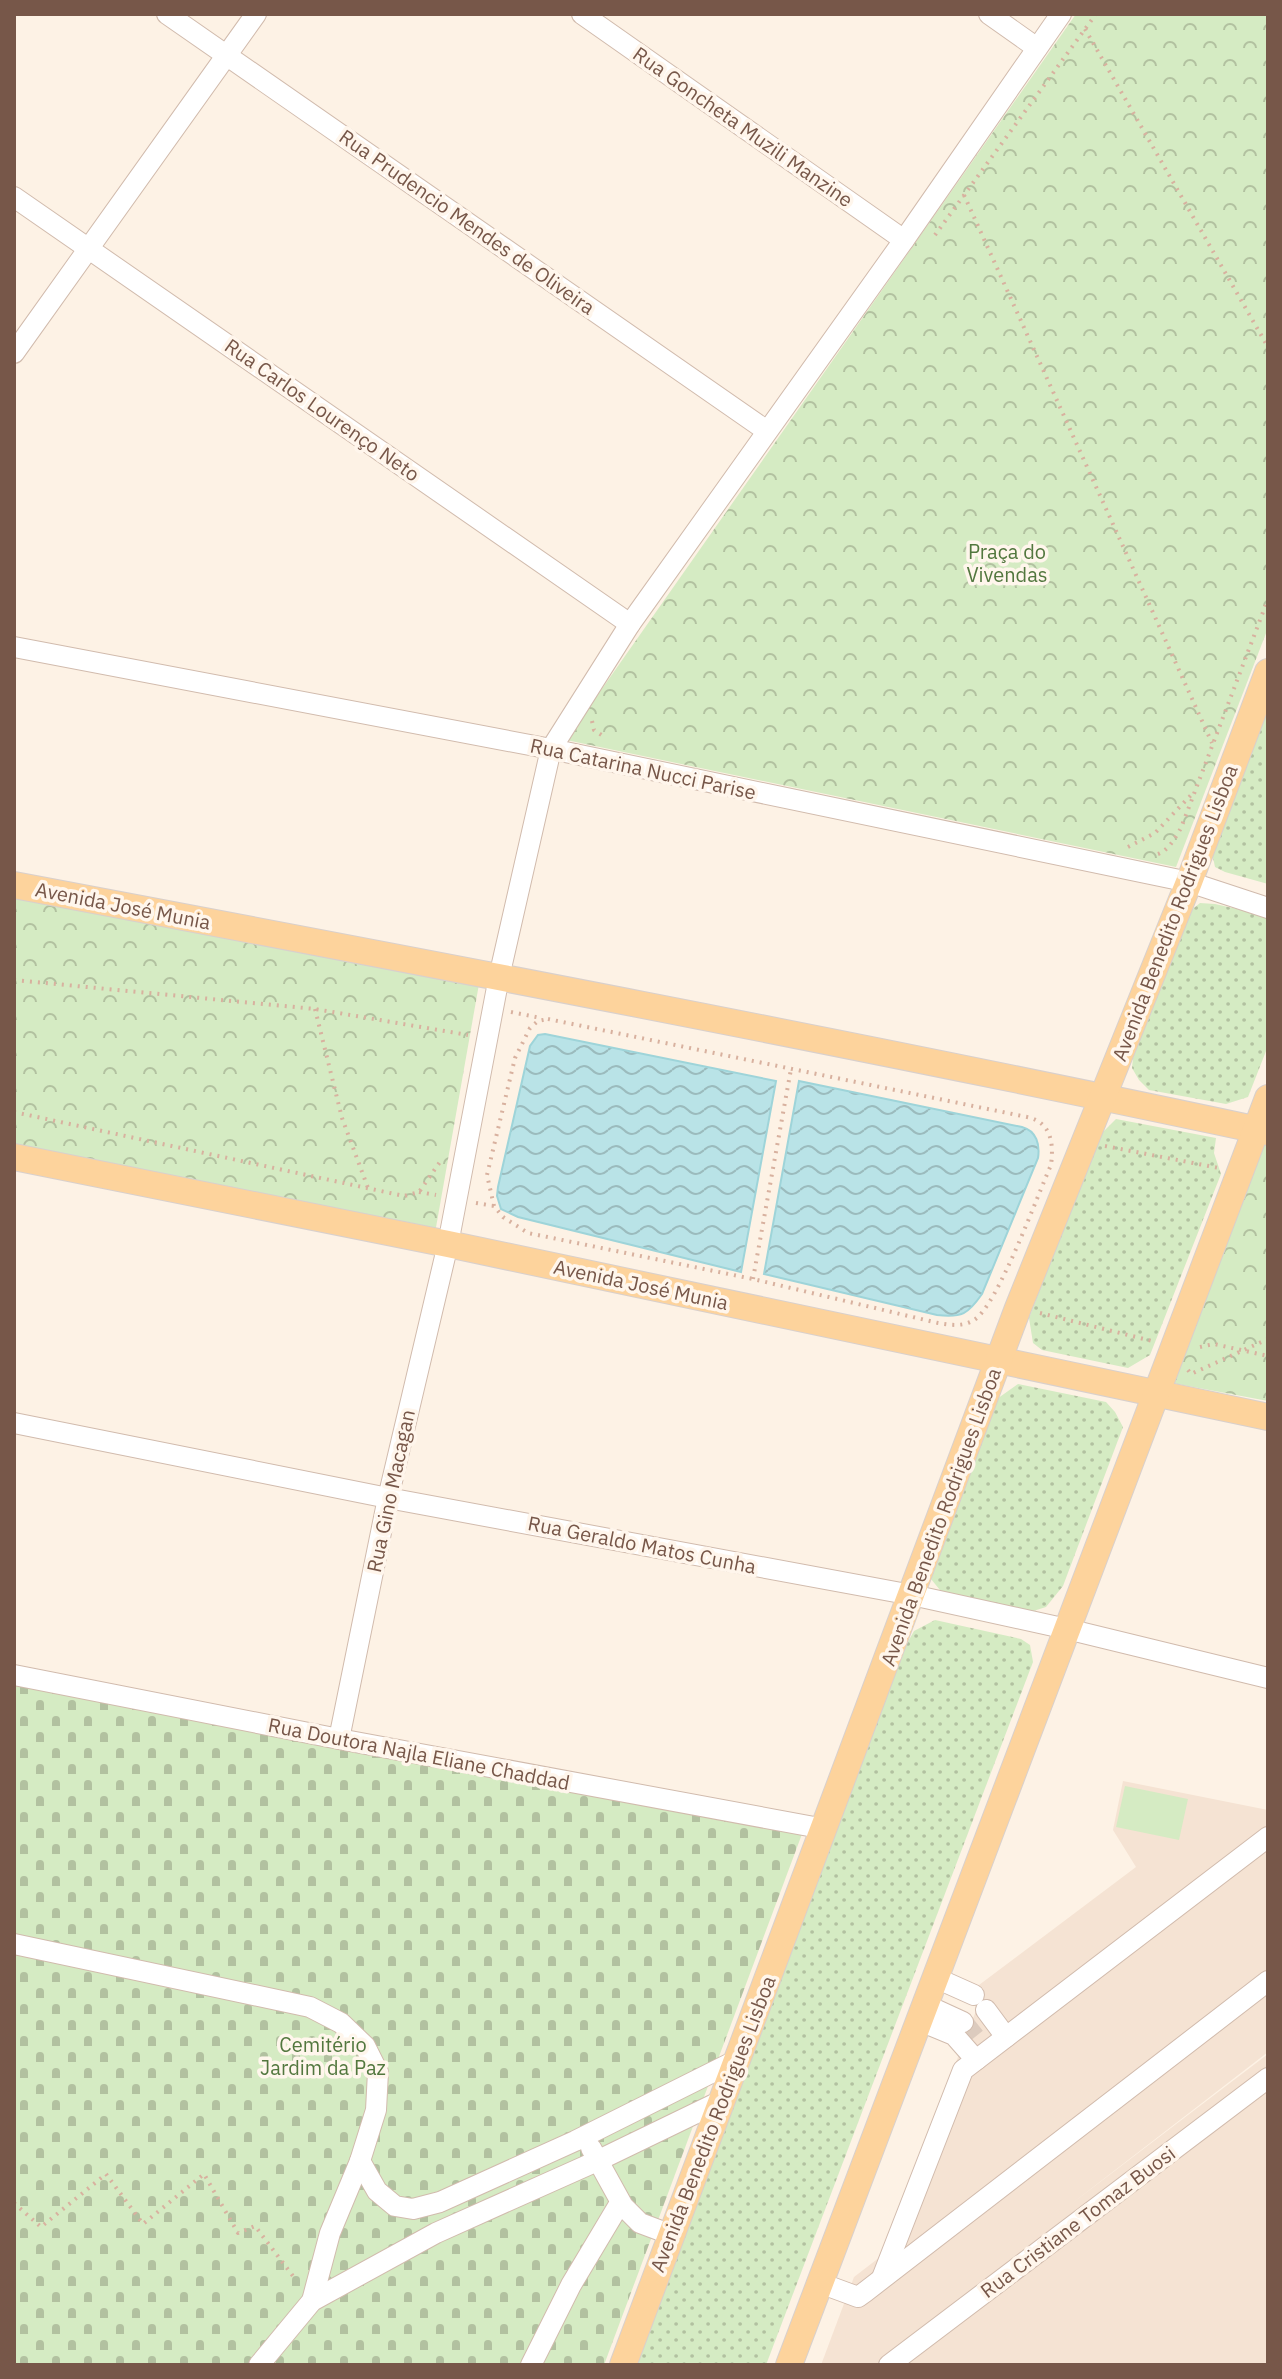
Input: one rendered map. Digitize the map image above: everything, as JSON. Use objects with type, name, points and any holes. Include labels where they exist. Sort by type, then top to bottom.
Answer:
[{"type":"main road","name":"Avenida Benedito Rodrigues Lisboa","points":[[623,2365],[1018,1308],[1189,882],[1268,672]]},
{"type":"main road","name":"Avenida José Munia","points":[[14,885],[499,977],[1262,1131]]},
{"type":"main road","points":[[789,2365],[1157,1393],[1181,1348],[1240,1172],[1262,1131],[1268,1098]]},
{"type":"main road","name":"Avenida José Munia","points":[[14,1157],[448,1244],[1268,1417]]},
{"type":"street","name":"Rua Prudencio Mendes de Oliveira","points":[[167,14],[767,431]]},
{"type":"street","points":[[14,353],[256,14]]},
{"type":"street","name":"Rua Goncheta Muzili Manzine","points":[[582,14],[904,240]]},
{"type":"street","points":[[989,14],[1037,48]]},
{"type":"street","name":"Rua Gino Macagan","points":[[339,1739],[388,1498],[448,1244],[499,977],[551,749],[630,624],[1061,14]]},
{"type":"street","name":"Rua Carlos Lourenço Neto","points":[[14,197],[630,624]]},
{"type":"street","name":"Rua Catarina Nucci Parise","points":[[14,647],[551,749],[1189,882],[1268,908]]},
{"type":"street","name":"Rua Geraldo Matos Cunha","points":[[14,1423],[388,1498],[912,1595],[1268,1678]]},
{"type":"street","name":"Rua Doutora Najla Eliane Chaddad","points":[[14,1675],[825,1829]]},
{"type":"street","points":[[923,2013],[954,2035],[973,2043],[1006,2037],[1268,1837]]},
{"type":"street","points":[[14,1944],[310,2007],[341,2023],[365,2046],[378,2072],[376,2110],[360,2161],[330,2233],[312,2301]]},
{"type":"street","points":[[936,1978],[980,2003],[1006,2037]]},
{"type":"street","points":[[820,2283],[858,2297],[1268,1981]]},
{"type":"street","points":[[882,2278],[973,2043]]},
{"type":"street","points":[[360,2161],[377,2191],[395,2206],[413,2209],[440,2202],[585,2136],[737,2060]]},
{"type":"street","name":"Rua Cristiane Tomaz Buosi","points":[[889,2365],[1268,2078]]},
{"type":"street","points":[[259,2365],[312,2301],[436,2233],[723,2100]]},
{"type":"street","points":[[585,2136],[620,2203],[640,2223],[672,2235]]},
{"type":"street","points":[[531,2365],[571,2285],[620,2203]]},
{"type":"street","points":[[898,2237],[905,2250],[919,2250]]},
{"type":"path","points":[[926,247],[1096,14]]},
{"type":"path","points":[[1085,29],[1268,347]]},
{"type":"path","points":[[964,195],[1212,743]]},
{"type":"path","points":[[1150,856],[1164,852],[1176,838],[1268,599]]},
{"type":"path","points":[[593,713],[594,730],[610,740]]},
{"type":"path","points":[[1136,853],[1122,849],[1155,833],[1193,793]]},
{"type":"path","points":[[14,980],[315,1009],[472,1035]]},
{"type":"path","points":[[315,1009],[342,1118],[368,1188]]},
{"type":"path","points":[[548,1019],[791,1069],[1042,1122],[1051,1138],[1051,1165],[984,1313],[964,1324],[938,1323],[753,1279],[528,1233],[503,1217],[494,1206],[487,1175],[515,1058],[523,1038],[538,1021],[548,1019]]},
{"type":"path","points":[[753,1279],[791,1069]]},
{"type":"path","points":[[14,1112],[404,1196],[419,1192],[447,1148]]},
{"type":"path","points":[[1051,1138],[1240,1172]]},
{"type":"path","points":[[984,1313],[1018,1308],[1181,1348],[1214,1344],[1268,1356]]},
{"type":"path","points":[[1181,1348],[1191,1374],[1268,1339]]},
{"type":"path","points":[[14,2203],[41,2227],[106,2174],[143,2224],[204,2174],[238,2233],[255,2226],[312,2301]]},
{"type":"shaded area","points":[[1123,1781],[1268,1810],[1268,2052],[1066,2208],[1268,2054],[1268,2365],[821,2365],[854,2277],[880,2257],[981,1998],[975,1988],[1136,1867],[1113,1830]]},
{"type":"green space","name":"Praça do Vivendas","points":[[1076,14],[1268,14],[1268,628],[1176,867],[566,740]]},
{"type":"green space","points":[[1268,692],[1268,884],[1215,867],[1210,843]]},
{"type":"green space","points":[[14,896],[479,984],[435,1233],[14,1148]]},
{"type":"green space","points":[[1200,903],[1268,916],[1268,1046],[1248,1097],[1226,1104],[1149,1090],[1132,1068],[1184,916]]},
{"type":"green space","points":[[1116,1119],[1216,1138],[1214,1153],[1221,1174],[1150,1355],[1128,1368],[1042,1350],[1033,1343],[1029,1318],[1099,1136]]},
{"type":"green space","points":[[1263,1144],[1268,1146],[1268,1401],[1172,1383]]},
{"type":"green space","points":[[1018,1384],[1106,1402],[1123,1427],[1063,1586],[1046,1607],[1027,1613],[944,1595],[931,1579],[931,1566],[994,1401]]},
{"type":"green space","points":[[935,1620],[1021,1639],[1030,1645],[1033,1662],[766,2365],[632,2365],[905,1647],[914,1631]]},
{"type":"green space","name":"Cemitério Jardim da Paz","points":[[14,1684],[802,1834],[604,2365],[14,2365]]},
{"type":"green space","points":[[1125,1786],[1188,1799],[1179,1840],[1116,1827]]},
{"type":"water","points":[[538,1035],[776,1081],[741,1272],[518,1217],[501,1209],[498,1187],[530,1046]]},
{"type":"water","points":[[799,1081],[1022,1127],[1034,1135],[1038,1158],[982,1294],[968,1310],[953,1316],[937,1315],[764,1274]]},
{"type":"tunnel","points":[[963,2022],[975,2037]]}]
